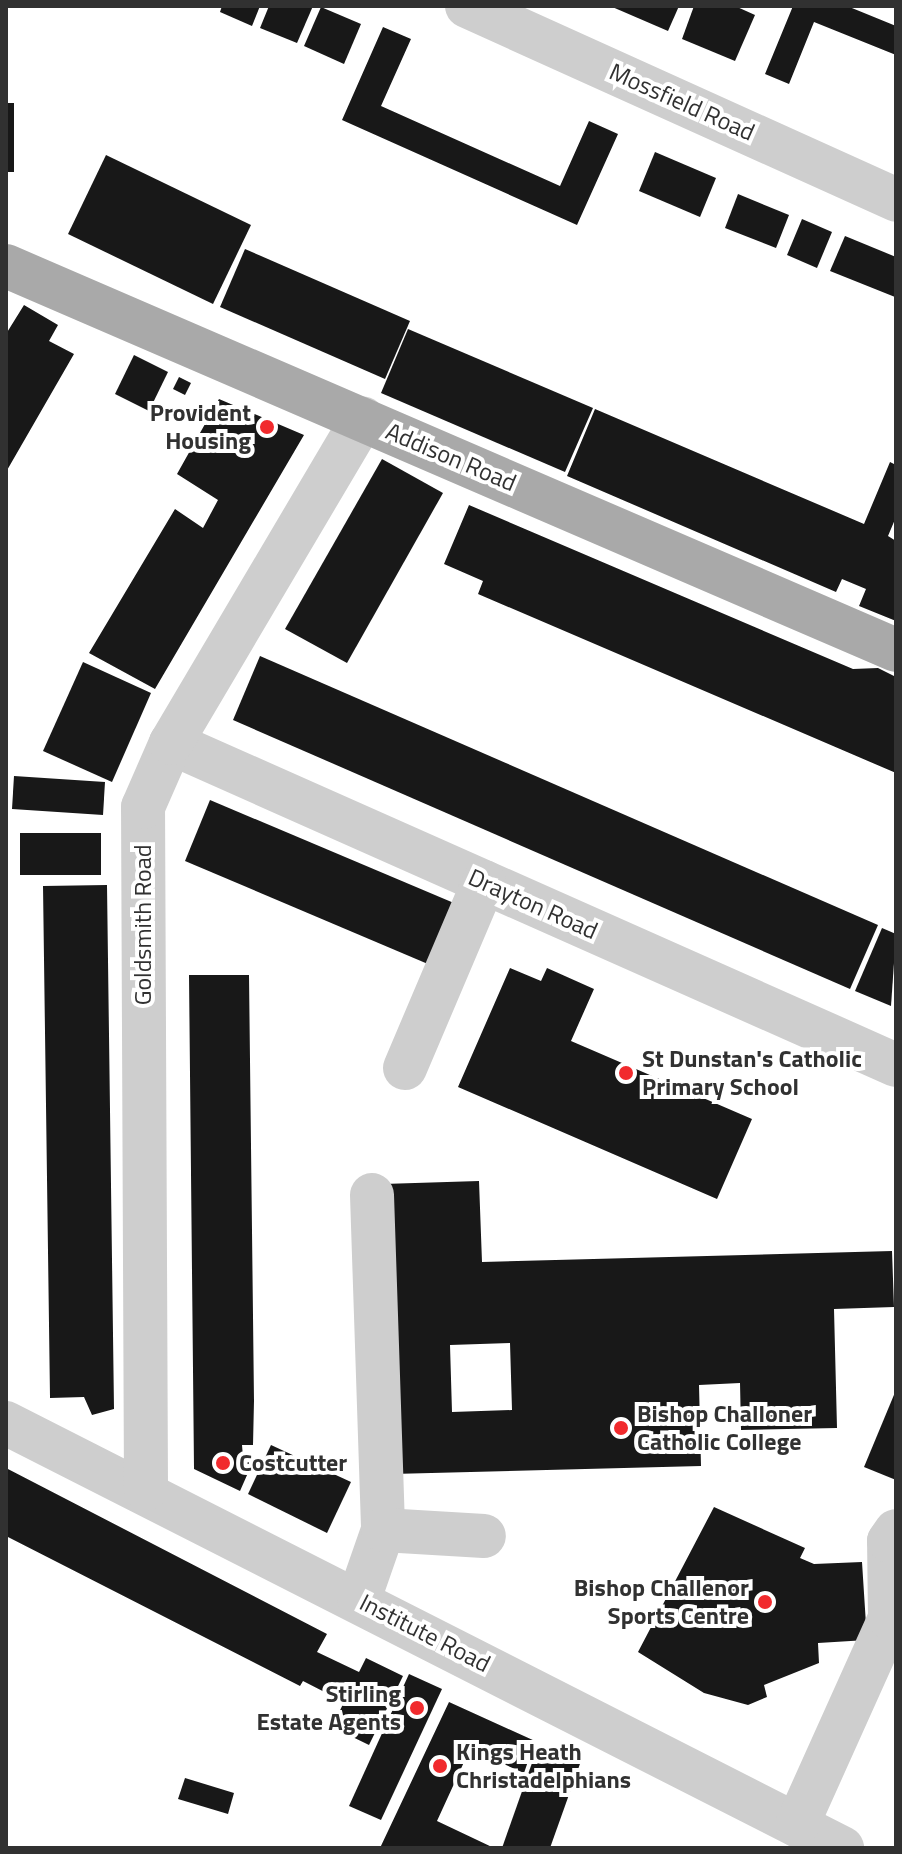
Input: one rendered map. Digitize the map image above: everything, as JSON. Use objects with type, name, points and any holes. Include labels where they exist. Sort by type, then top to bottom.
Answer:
[{"type":"main road","name":"Addison Road","points":[[6,266],[896,650]]},
{"type":"street","name":"Mossfield Road","points":[[467,6],[896,200]]},
{"type":"street","name":"Goldsmith Road","points":[[146,1489],[143,807],[171,743],[363,418]]},
{"type":"street","name":"Drayton Road","points":[[171,743],[896,1065]]},
{"type":"street","points":[[405,1068],[484,882]]},
{"type":"street","points":[[359,1599],[383,1530],[372,1195]]},
{"type":"street","name":"Institute Road","points":[[6,1423],[146,1489],[810,1837]]},
{"type":"street","points":[[383,1530],[484,1536]]},
{"type":"street","points":[[810,1837],[890,1618],[889,1541],[896,1531]]},
{"type":"building","points":[[222,6],[260,6],[252,26],[220,12]]},
{"type":"building","points":[[269,6],[313,6],[297,43],[260,28]]},
{"type":"building","points":[[610,6],[679,6],[668,31]]},
{"type":"building","points":[[694,6],[735,6],[755,15],[735,61],[682,39]]},
{"type":"building","points":[[793,6],[847,6],[896,26],[896,55],[814,22],[789,84],[765,74]]},
{"type":"building","points":[[321,7],[361,24],[344,64],[304,46]]},
{"type":"building","points":[[383,27],[411,39],[381,106],[560,186],[589,121],[618,134],[577,225],[342,120]]},
{"type":"building","points":[[6,103],[14,103],[14,172],[6,172]]},
{"type":"building","points":[[655,152],[716,178],[700,217],[639,191]]},
{"type":"building","points":[[106,155],[251,225],[213,304],[68,234]]},
{"type":"building","points":[[738,194],[789,215],[776,248],[725,228]]},
{"type":"building","points":[[802,219],[832,232],[817,268],[787,255]]},
{"type":"building","points":[[845,236],[896,257],[895,297],[830,271]]},
{"type":"building","points":[[245,249],[410,321],[385,379],[220,307]]},
{"type":"building","points":[[24,305],[58,325],[49,341],[74,354],[6,472],[6,334]]},
{"type":"building","points":[[408,329],[593,408],[565,472],[381,393]]},
{"type":"building","points":[[134,355],[168,372],[149,411],[115,394]]},
{"type":"building","points":[[179,377],[191,383],[185,395],[173,389]]},
{"type":"building","points":[[219,399],[304,435],[155,689],[89,653],[175,509],[203,528],[218,500],[177,474]]},
{"type":"building","points":[[595,409],[864,524],[890,462],[896,465],[896,517],[888,536],[896,541],[896,621],[859,606],[866,589],[842,579],[836,592],[567,476]]},
{"type":"building","points":[[382,459],[443,493],[347,663],[285,629]]},
{"type":"building","points":[[469,505],[853,669],[878,668],[896,677],[896,773],[478,594],[483,581],[444,564]]},
{"type":"building","points":[[260,656],[878,925],[850,989],[233,720]]},
{"type":"building","points":[[83,662],[151,693],[112,782],[43,751]]},
{"type":"building","points":[[14,776],[105,782],[103,815],[12,809]]},
{"type":"building","points":[[210,800],[461,906],[435,967],[185,861]]},
{"type":"building","points":[[20,833],[101,833],[101,875],[20,875]]},
{"type":"building","points":[[107,885],[114,1409],[92,1415],[84,1397],[50,1398],[43,886]]},
{"type":"building","points":[[882,928],[896,934],[891,1006],[855,991]]},
{"type":"building","points":[[510,968],[541,981],[547,968],[594,989],[571,1041],[752,1119],[717,1199],[458,1087]]},
{"type":"building","points":[[189,975],[249,975],[254,1401],[253,1445],[242,1445],[243,1457],[255,1457],[240,1491],[194,1469]]},
{"type":"building","points":[[479,1181],[482,1262],[892,1251],[894,1307],[834,1309],[837,1428],[741,1430],[740,1383],[699,1385],[701,1466],[392,1474],[383,1184]],"holes":[[[510,1343],[512,1410],[452,1412],[450,1345]]]},
{"type":"building","points":[[896,1390],[896,1480],[864,1467]]},
{"type":"building","points":[[271,1445],[351,1482],[327,1533],[248,1494]]},
{"type":"building","points":[[6,1468],[327,1634],[317,1652],[359,1672],[366,1658],[403,1676],[369,1745],[332,1727],[344,1702],[303,1681],[300,1686],[6,1536]]},
{"type":"building","name":"Bishop Challenor Sports Centre","points":[[714,1507],[805,1548],[800,1558],[814,1564],[862,1562],[867,1640],[818,1643],[819,1663],[764,1685],[767,1697],[748,1705],[704,1693],[638,1652]]},
{"type":"building","points":[[409,1674],[442,1689],[381,1820],[349,1806]]},
{"type":"building","name":"Kings Heath Christadelphians","points":[[449,1702],[535,1741],[524,1773],[470,1749],[437,1821],[494,1848],[380,1848]]},
{"type":"building","points":[[538,1746],[581,1761],[550,1848],[502,1848]]},
{"type":"building","points":[[185,1778],[234,1793],[228,1814],[178,1799]]},
{"type":"place","name":"Provident Housing","points":[[267,427]]},
{"type":"place","name":"St Dunstan's Catholic Primary School","points":[[626,1073]]},
{"type":"place","name":"Bishop Challoner Catholic College","points":[[621,1428]]},
{"type":"place","name":"Costcutter","points":[[223,1463]]},
{"type":"place","name":"Bishop Challenor Sports Centre","points":[[765,1602]]},
{"type":"place","name":"Stirling Estate Agents","points":[[417,1708]]},
{"type":"place","name":"Kings Heath Christadelphians","points":[[440,1766]]}]
